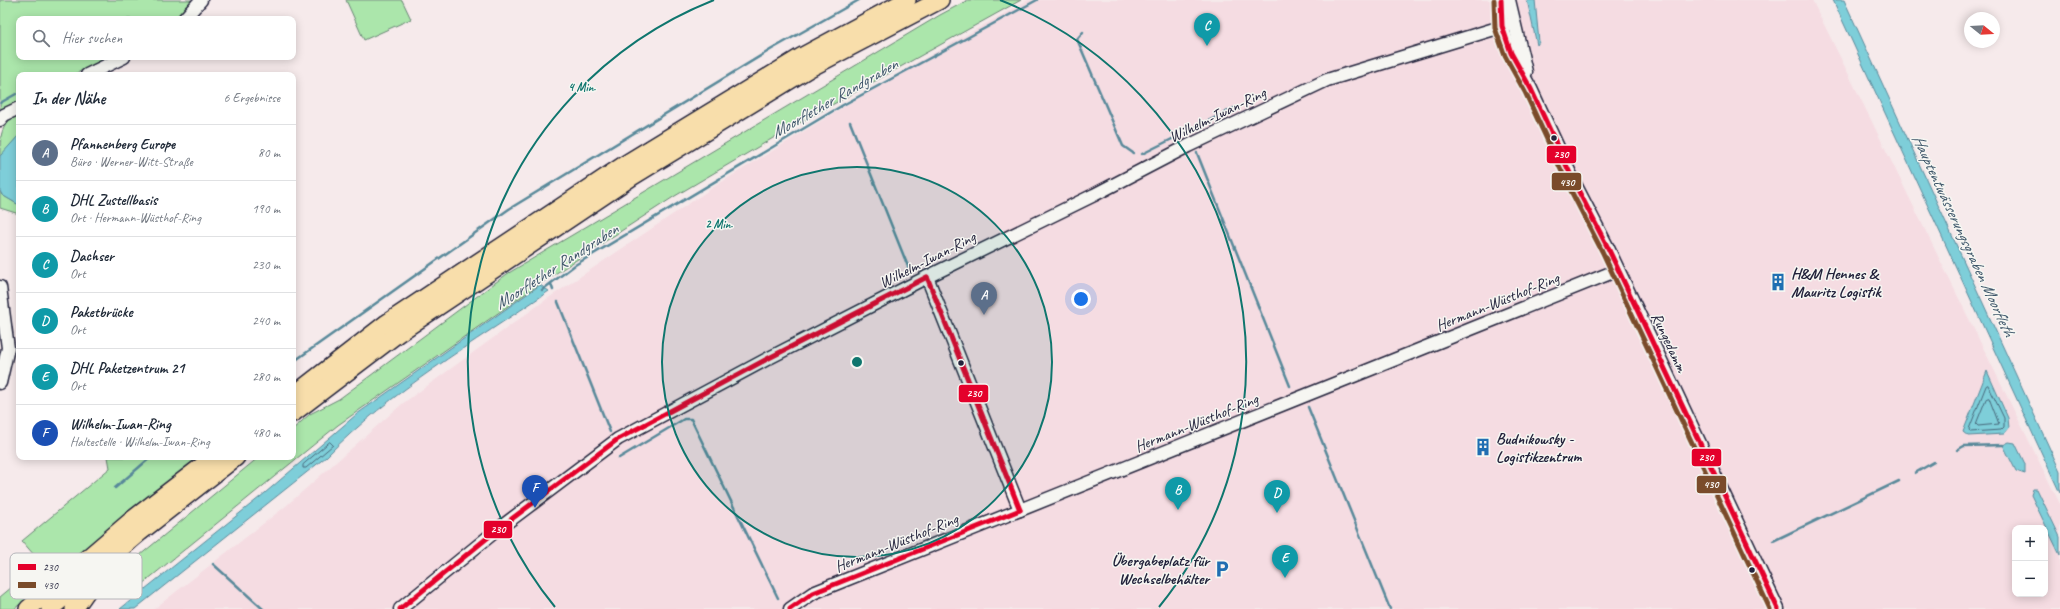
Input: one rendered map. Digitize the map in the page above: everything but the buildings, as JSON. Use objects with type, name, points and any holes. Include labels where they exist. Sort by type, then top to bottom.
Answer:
[{"type":"highway","points":[[296,394],[387,323],[624,164],[801,57],[907,0]]},
{"type":"highway","points":[[296,411],[397,334],[633,176],[808,69],[940,0]]},
{"type":"highway","points":[[93,553],[132,520],[210,460]]},
{"type":"highway","points":[[115,553],[232,460]]},
{"type":"highway","points":[[120,553],[140,532]]},
{"type":"highway","points":[[28,609],[40,599]]},
{"type":"highway","points":[[50,609],[62,599]]},
{"type":"highway","points":[[74,609],[81,599]]},
{"type":"street","points":[[187,16],[201,0]]},
{"type":"street","name":"Rungedamm","points":[[1501,0],[1508,25],[1531,89],[1778,609]]},
{"type":"street","name":"Rungedamm","points":[[1508,25],[1509,0]]},
{"type":"street","name":"Wilhelm-Iwan-Ring","points":[[402,608],[497,530],[618,439],[769,358],[927,277],[1094,195],[1188,146],[1327,80],[1508,25]]},
{"type":"street","points":[[93,72],[118,60]]},
{"type":"street","points":[[0,120],[4,115],[16,109]]},
{"type":"street","name":"Hermann-Wüsthof-Ring","points":[[790,609],[813,593],[1618,270]]},
{"type":"street","points":[[927,277],[1020,510]]},
{"type":"street","points":[[0,287],[8,348],[0,383]]},
{"type":"shaded area","points":[[1028,0],[1812,0],[2060,504],[2060,609],[154,609],[286,506],[402,404],[547,299],[715,186],[902,71]]},
{"type":"green space","points":[[0,0],[195,0],[179,16],[16,16],[16,60],[102,60],[79,72],[16,72],[16,105],[0,113]]},
{"type":"green space","points":[[346,0],[402,0],[411,19],[364,40]]},
{"type":"green space","points":[[968,0],[1021,0],[785,131],[675,196],[541,283],[338,425],[296,459],[296,426],[310,414],[339,399],[507,274],[940,15]]},
{"type":"green space","points":[[16,115],[16,139],[0,158],[2,131]]},
{"type":"green space","points":[[0,191],[2,195],[16,203],[16,213],[0,208]]},
{"type":"green space","points":[[109,460],[198,460],[83,553],[32,553],[22,541],[110,468]]},
{"type":"green space","points":[[255,460],[295,460],[142,584],[142,553]]},
{"type":"green space","points":[[10,589],[10,599],[26,599],[14,609],[0,609],[0,597]]},
{"type":"water","points":[[1527,0],[1535,0],[1539,42],[1537,45]]},
{"type":"water","points":[[1833,0],[1844,0],[2060,471],[2060,493]]},
{"type":"water","points":[[16,138],[16,203],[2,195],[0,191],[0,156]]},
{"type":"water","points":[[540,285],[549,291],[405,389],[351,433],[326,457],[135,609],[120,609],[132,599],[142,599],[142,591],[265,493],[357,414]]},
{"type":"water","points":[[1987,371],[2008,418],[2009,428],[2004,434],[1968,436],[1963,432]]},
{"type":"water","points":[[2009,442],[2015,443],[2025,464],[2025,474],[2016,471],[2003,445]]},
{"type":"water","points":[[2033,489],[2037,489],[2060,537],[2060,555],[2048,530],[2048,525],[2046,525],[2031,495]]},
{"type":"waterway","points":[[296,360],[509,209],[772,49],[859,0]]},
{"type":"waterway","name":"Moorflether Randgraben","points":[[542,290],[575,265],[843,105],[1037,0]]},
{"type":"waterway","points":[[1083,32],[1077,39],[1123,146],[1133,153]]},
{"type":"waterway","points":[[0,103],[16,94]]},
{"type":"waterway","points":[[1142,154],[1234,108]]},
{"type":"waterway","points":[[850,122],[909,269]]},
{"type":"waterway","points":[[1197,153],[1290,386]]},
{"type":"waterway","name":"Moorflether Randgraben","points":[[551,284],[553,290]]},
{"type":"waterway","points":[[558,302],[610,432]]},
{"type":"waterway","points":[[1308,407],[1390,609]]},
{"type":"waterway","points":[[619,458],[684,419],[691,419],[778,598]]},
{"type":"waterway","points":[[1957,450],[1964,446],[2003,445]]},
{"type":"waterway","points":[[115,488],[148,460]]},
{"type":"waterway","points":[[1915,473],[1934,462]]},
{"type":"waterway","points":[[1773,541],[1899,481]]},
{"type":"waterway","points":[[213,564],[263,609]]},
{"type":"transit line","name":"430","points":[[1494,0],[1495,28],[1505,56],[1525,92],[1569,187],[1602,251],[1770,609]]},
{"type":"transit line","name":"230","points":[[1501,0],[1502,26],[1511,53],[1531,89],[1575,184],[1608,248],[1778,609]]},
{"type":"transit line","name":"230","points":[[927,277],[1020,510]]},
{"type":"transit line","name":"230","points":[[400,609],[497,530],[618,439],[769,358],[927,277]]},
{"type":"transit line","name":"230","points":[[790,609],[813,593],[1020,510]]},
{"type":"place","name":"Dachser","points":[[1207,46]]},
{"type":"place","name":"H&M Hennes & Mauritz Logistik","points":[[1778,282]]},
{"type":"place","name":"Pfannenberg Europe","points":[[984,315]]},
{"type":"place","name":"Budnikowsky - Logistikzentrum","points":[[1483,447]]},
{"type":"place","name":"Wilhelm-Iwan-Ring","points":[[535,508]]},
{"type":"place","name":"DHL Zustellbasis","points":[[1178,510]]},
{"type":"place","name":"Paketbrücke","points":[[1277,513]]},
{"type":"place","name":"Übergabeplatz für Wechselbehälter","points":[[1222,569]]},
{"type":"place","name":"DHL Paketzentrum 21","points":[[1285,578]]},
{"type":"water label","name":"Hauptentwässerungsgraben Moorfleth","points":[[1964,235]]}]
